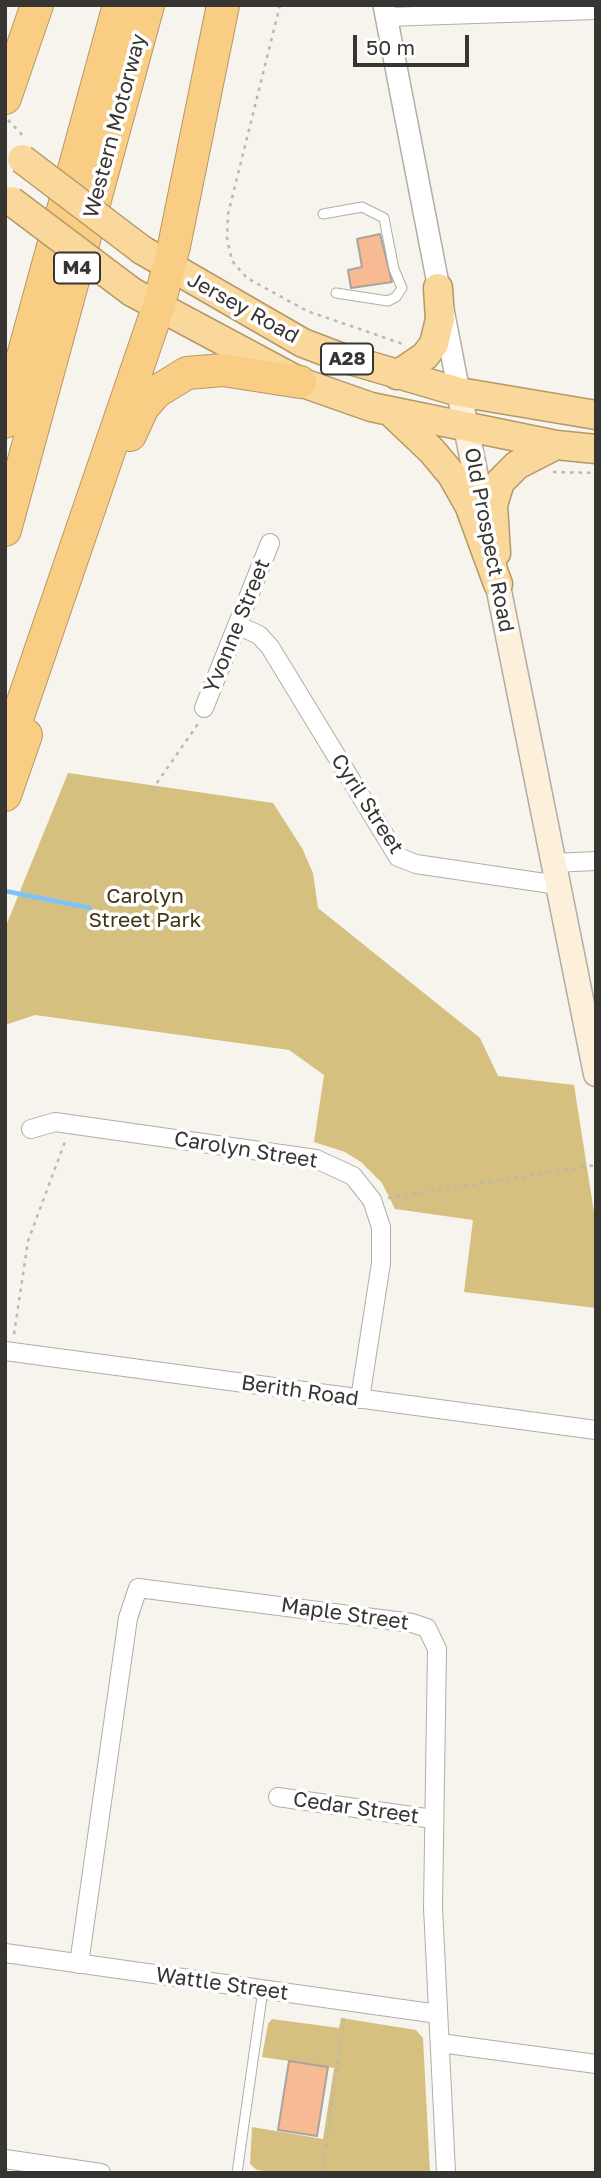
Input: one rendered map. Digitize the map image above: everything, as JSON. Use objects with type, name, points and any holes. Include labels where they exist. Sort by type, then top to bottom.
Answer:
[{"type":"highway","points":[[5,26],[24,5]]},
{"type":"highway","points":[[6,108],[37,5]]},
{"type":"highway","name":"Western Motorway","points":[[5,422],[119,5]]},
{"type":"highway","name":"Western Motorway","points":[[5,530],[148,5]]},
{"type":"highway","points":[[5,754],[145,300],[170,267],[223,5]]},
{"type":"highway","name":"Jersey Road","points":[[18,149],[142,250],[303,343],[397,375],[459,392],[596,415]]},
{"type":"highway","name":"Jersey Road","points":[[8,199],[145,300],[300,382],[390,412],[556,446],[596,449]]},
{"type":"highway","points":[[397,375],[425,355],[439,333],[438,288]]},
{"type":"highway","points":[[5,795],[127,443],[143,407],[170,380],[201,370],[223,370],[300,382]]},
{"type":"highway","points":[[390,412],[432,451],[452,475],[469,505],[498,584]]},
{"type":"highway","points":[[498,584],[493,505],[500,482],[517,465],[556,446]]},
{"type":"main road","name":"Old Prospect Road","points":[[459,392],[596,1074]]},
{"type":"street","points":[[385,11],[596,10]]},
{"type":"street","name":"Old Prospect Road","points":[[385,11],[459,392]]},
{"type":"street","name":"Yvonne Street","points":[[204,708],[270,543]]},
{"type":"street","name":"Cyril Street","points":[[237,625],[259,635],[270,647],[392,850],[401,859],[556,874],[596,861]]},
{"type":"street","name":"Carolyn Street","points":[[31,1129],[55,1122],[316,1158],[353,1176],[372,1200],[381,1227],[381,1263],[360,1399]]},
{"type":"street","name":"Berith Road","points":[[8,1351],[596,1430]]},
{"type":"street","name":"Maple Street","points":[[79,1964],[128,1618],[138,1588],[412,1623],[431,1631],[437,1649],[433,1907],[446,2173]]},
{"type":"street","name":"Cedar Street","points":[[278,1797],[433,1819]]},
{"type":"street","name":"Wattle Street","points":[[5,1953],[438,2014]]},
{"type":"street","points":[[440,2043],[596,2064]]},
{"type":"street","points":[[5,2159],[54,2170],[101,2173]]},
{"type":"lane","points":[[323,214],[362,207],[384,218],[394,269],[402,288],[396,297],[388,301],[337,293]]},
{"type":"lane","points":[[237,2173],[263,1990]]},
{"type":"path","points":[[280,5],[228,214],[227,238],[232,261],[247,278],[307,311],[418,348],[425,355]]},
{"type":"path","points":[[6,108],[18,149]]},
{"type":"path","points":[[152,790],[196,729],[204,708]]},
{"type":"path","points":[[8,1351],[28,1241],[72,1125]]},
{"type":"path","points":[[372,1200],[596,1165]]},
{"type":"path","points":[[322,2173],[346,2002]]},
{"type":"green space","name":"Carolyn Street Park","points":[[68,773],[273,803],[302,848],[313,873],[318,908],[480,1038],[498,1076],[574,1085],[596,1225],[596,1308],[464,1292],[473,1220],[395,1209],[382,1183],[361,1162],[345,1152],[314,1142],[324,1075],[289,1050],[35,1015],[5,1025],[5,928]]},
{"type":"green space","points":[[341,2018],[416,2030],[423,2038],[430,2173],[279,2173],[257,2170],[250,2164],[252,2127],[323,2139],[334,2068],[262,2057],[268,2024],[272,2019],[339,2028]]},
{"type":"building","points":[[380,234],[392,282],[351,288],[348,270],[362,267],[357,239]]},
{"type":"building","points":[[289,2061],[328,2067],[317,2136],[278,2130]]},
{"type":"waterway","points":[[5,891],[90,908]]}]
